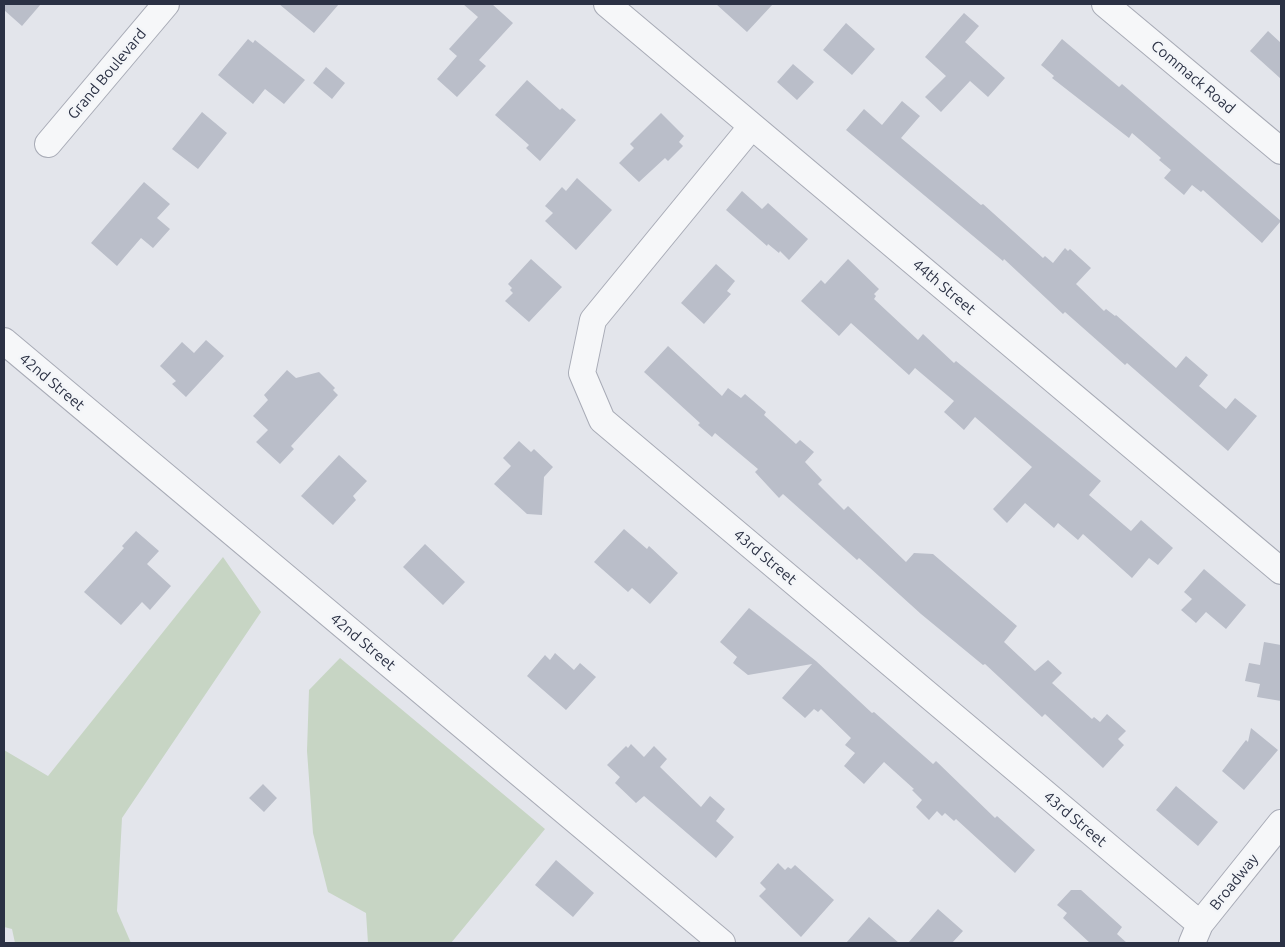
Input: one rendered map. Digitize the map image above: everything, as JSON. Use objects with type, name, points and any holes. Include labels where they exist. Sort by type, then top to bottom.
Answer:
[{"type":"street","name":"Grand Boulevard","points":[[48,144],[166,4]]},
{"type":"street","name":"44th Street","points":[[607,4],[1281,571]]},
{"type":"street","name":"Commack Road","points":[[1105,4],[1281,151]]},
{"type":"street","name":"43rd Street","points":[[752,126],[593,320],[582,373],[602,420],[1196,934]]},
{"type":"street","name":"42nd Street","points":[[4,341],[722,943]]},
{"type":"street","name":"Broadway","points":[[1196,934],[1281,823]]},
{"type":"green space","points":[[223,557],[261,612],[122,818],[117,911],[131,943],[15,943],[12,929],[4,927],[4,750],[48,776]]},
{"type":"green space","points":[[340,658],[545,829],[451,943],[368,943],[366,913],[328,892],[313,833],[307,751],[309,690]]},
{"type":"building","points":[[4,4],[41,4],[22,26],[4,10]]},
{"type":"building","points":[[279,4],[339,4],[314,33]]},
{"type":"building","points":[[463,4],[492,4],[513,23],[479,60],[486,66],[457,97],[437,79],[457,56],[449,49],[478,17]]},
{"type":"building","points":[[716,4],[773,4],[747,32]]},
{"type":"building","points":[[964,13],[979,26],[965,42],[1005,78],[988,97],[970,81],[941,112],[925,97],[946,76],[925,57]]},
{"type":"building","points":[[846,23],[875,49],[852,75],[823,50]]},
{"type":"building","points":[[1268,31],[1281,43],[1281,79],[1250,51]]},
{"type":"building","points":[[248,39],[253,43],[255,40],[305,80],[284,104],[265,89],[253,104],[218,75]]},
{"type":"building","points":[[1062,39],[1119,87],[1122,84],[1281,221],[1262,243],[1203,190],[1201,192],[1192,185],[1184,195],[1164,178],[1171,170],[1159,160],[1161,158],[1132,133],[1129,138],[1052,78],[1054,76],[1041,65]]},
{"type":"building","points":[[793,64],[814,82],[797,100],[777,82]]},
{"type":"building","points":[[326,67],[345,83],[332,99],[313,83]]},
{"type":"building","points":[[527,80],[560,110],[562,108],[576,120],[540,161],[526,148],[529,145],[495,115]]},
{"type":"building","points":[[902,101],[920,116],[901,138],[981,205],[983,204],[1043,258],[1045,256],[1053,263],[1065,248],[1068,251],[1070,249],[1091,268],[1076,284],[1104,311],[1106,309],[1116,315],[1176,368],[1186,356],[1208,375],[1199,386],[1226,409],[1235,398],[1257,416],[1228,451],[1127,363],[1125,365],[1065,312],[1063,314],[1004,259],[1003,261],[846,130],[864,109],[882,125]]},
{"type":"building","points":[[202,112],[227,133],[198,169],[172,149]]},
{"type":"building","points":[[661,113],[684,136],[679,142],[683,146],[668,161],[665,158],[639,182],[619,163],[634,148],[630,144]]},
{"type":"building","points":[[577,178],[612,210],[576,250],[545,221],[553,213],[545,206],[562,187],[566,191]]},
{"type":"building","points":[[144,182],[170,204],[157,218],[170,229],[153,248],[141,238],[117,266],[91,243]]},
{"type":"building","points":[[742,191],[762,209],[768,203],[808,239],[789,260],[780,251],[779,253],[768,244],[767,246],[726,210]]},
{"type":"building","points":[[531,259],[562,287],[529,322],[505,301],[513,293],[510,290],[512,288],[508,284]]},
{"type":"building","points":[[848,259],[879,289],[874,294],[876,296],[874,299],[918,340],[923,334],[954,363],[956,361],[1101,481],[1089,495],[1131,531],[1141,520],[1173,548],[1158,565],[1149,558],[1132,578],[1083,534],[1078,540],[1058,523],[1054,528],[1025,503],[1007,523],[993,509],[1032,467],[975,417],[964,430],[944,412],[954,401],[915,368],[909,375],[851,323],[839,336],[801,301],[821,280],[825,284]]},
{"type":"building","points":[[716,264],[735,281],[727,291],[731,294],[704,324],[681,303]]},
{"type":"building","points":[[206,340],[224,356],[186,397],[172,384],[176,381],[160,366],[182,342],[194,353]]},
{"type":"building","points":[[668,346],[722,396],[728,388],[741,398],[745,394],[766,412],[764,415],[796,444],[800,440],[814,452],[805,462],[822,480],[818,484],[844,510],[848,506],[906,562],[914,553],[933,554],[1017,626],[1004,642],[1035,671],[1048,660],[1062,673],[1052,683],[1092,719],[1094,717],[1100,722],[1107,714],[1126,731],[1118,739],[1124,745],[1103,768],[1045,714],[1042,717],[985,664],[983,665],[921,614],[859,558],[857,560],[783,494],[779,498],[755,472],[758,469],[715,433],[712,437],[698,425],[700,423],[644,372]]},
{"type":"building","points":[[287,370],[296,378],[319,372],[335,388],[333,390],[338,395],[291,446],[294,449],[280,464],[256,442],[268,430],[253,416],[268,400],[264,395]]},
{"type":"building","points":[[519,441],[531,452],[534,449],[553,467],[544,477],[542,515],[527,514],[494,484],[511,466],[503,458]]},
{"type":"building","points":[[339,455],[367,481],[353,496],[356,500],[333,525],[301,496]]},
{"type":"building","points":[[624,529],[647,549],[649,546],[678,573],[650,604],[632,588],[628,592],[594,562]]},
{"type":"building","points":[[136,531],[159,551],[147,564],[171,586],[150,610],[142,602],[121,625],[84,592],[124,548],[122,546]]},
{"type":"building","points":[[425,544],[465,582],[443,605],[403,567]]},
{"type":"building","points":[[1204,569],[1246,605],[1226,629],[1206,612],[1196,623],[1181,610],[1192,599],[1184,592]]},
{"type":"building","points":[[749,608],[816,661],[872,713],[874,712],[933,764],[936,761],[995,818],[997,816],[1035,850],[1015,873],[956,819],[954,821],[945,813],[942,816],[937,811],[929,820],[916,807],[922,800],[912,790],[914,789],[884,762],[864,784],[844,766],[855,753],[845,745],[851,738],[821,709],[818,712],[814,709],[805,718],[782,698],[812,664],[748,675],[733,663],[737,657],[720,642]]},
{"type":"building","points":[[1264,642],[1281,645],[1281,701],[1257,697],[1260,684],[1245,681],[1249,663],[1260,665]]},
{"type":"building","points":[[555,653],[574,670],[580,663],[596,677],[566,710],[527,676],[545,655],[550,660]]},
{"type":"building","points":[[1251,728],[1278,750],[1244,790],[1222,771],[1246,740],[1248,742]]},
{"type":"building","points":[[631,744],[644,757],[654,746],[667,759],[660,767],[701,807],[710,796],[725,809],[716,821],[734,837],[716,858],[644,796],[636,803],[615,783],[620,777],[607,765],[626,746],[628,748]]},
{"type":"building","points":[[263,784],[277,798],[264,812],[249,798]]},
{"type":"building","points":[[1176,786],[1218,822],[1198,846],[1156,810]]},
{"type":"building","points":[[556,860],[594,893],[573,917],[535,885]]},
{"type":"building","points":[[778,863],[785,870],[788,867],[791,869],[795,865],[834,900],[801,937],[759,896],[766,889],[760,883]]},
{"type":"building","points":[[1071,890],[1081,890],[1122,927],[1117,934],[1127,943],[1090,943],[1063,918],[1067,913],[1057,905]]},
{"type":"building","points":[[938,909],[963,931],[952,943],[908,943]]},
{"type":"building","points":[[869,917],[899,943],[846,943]]}]
